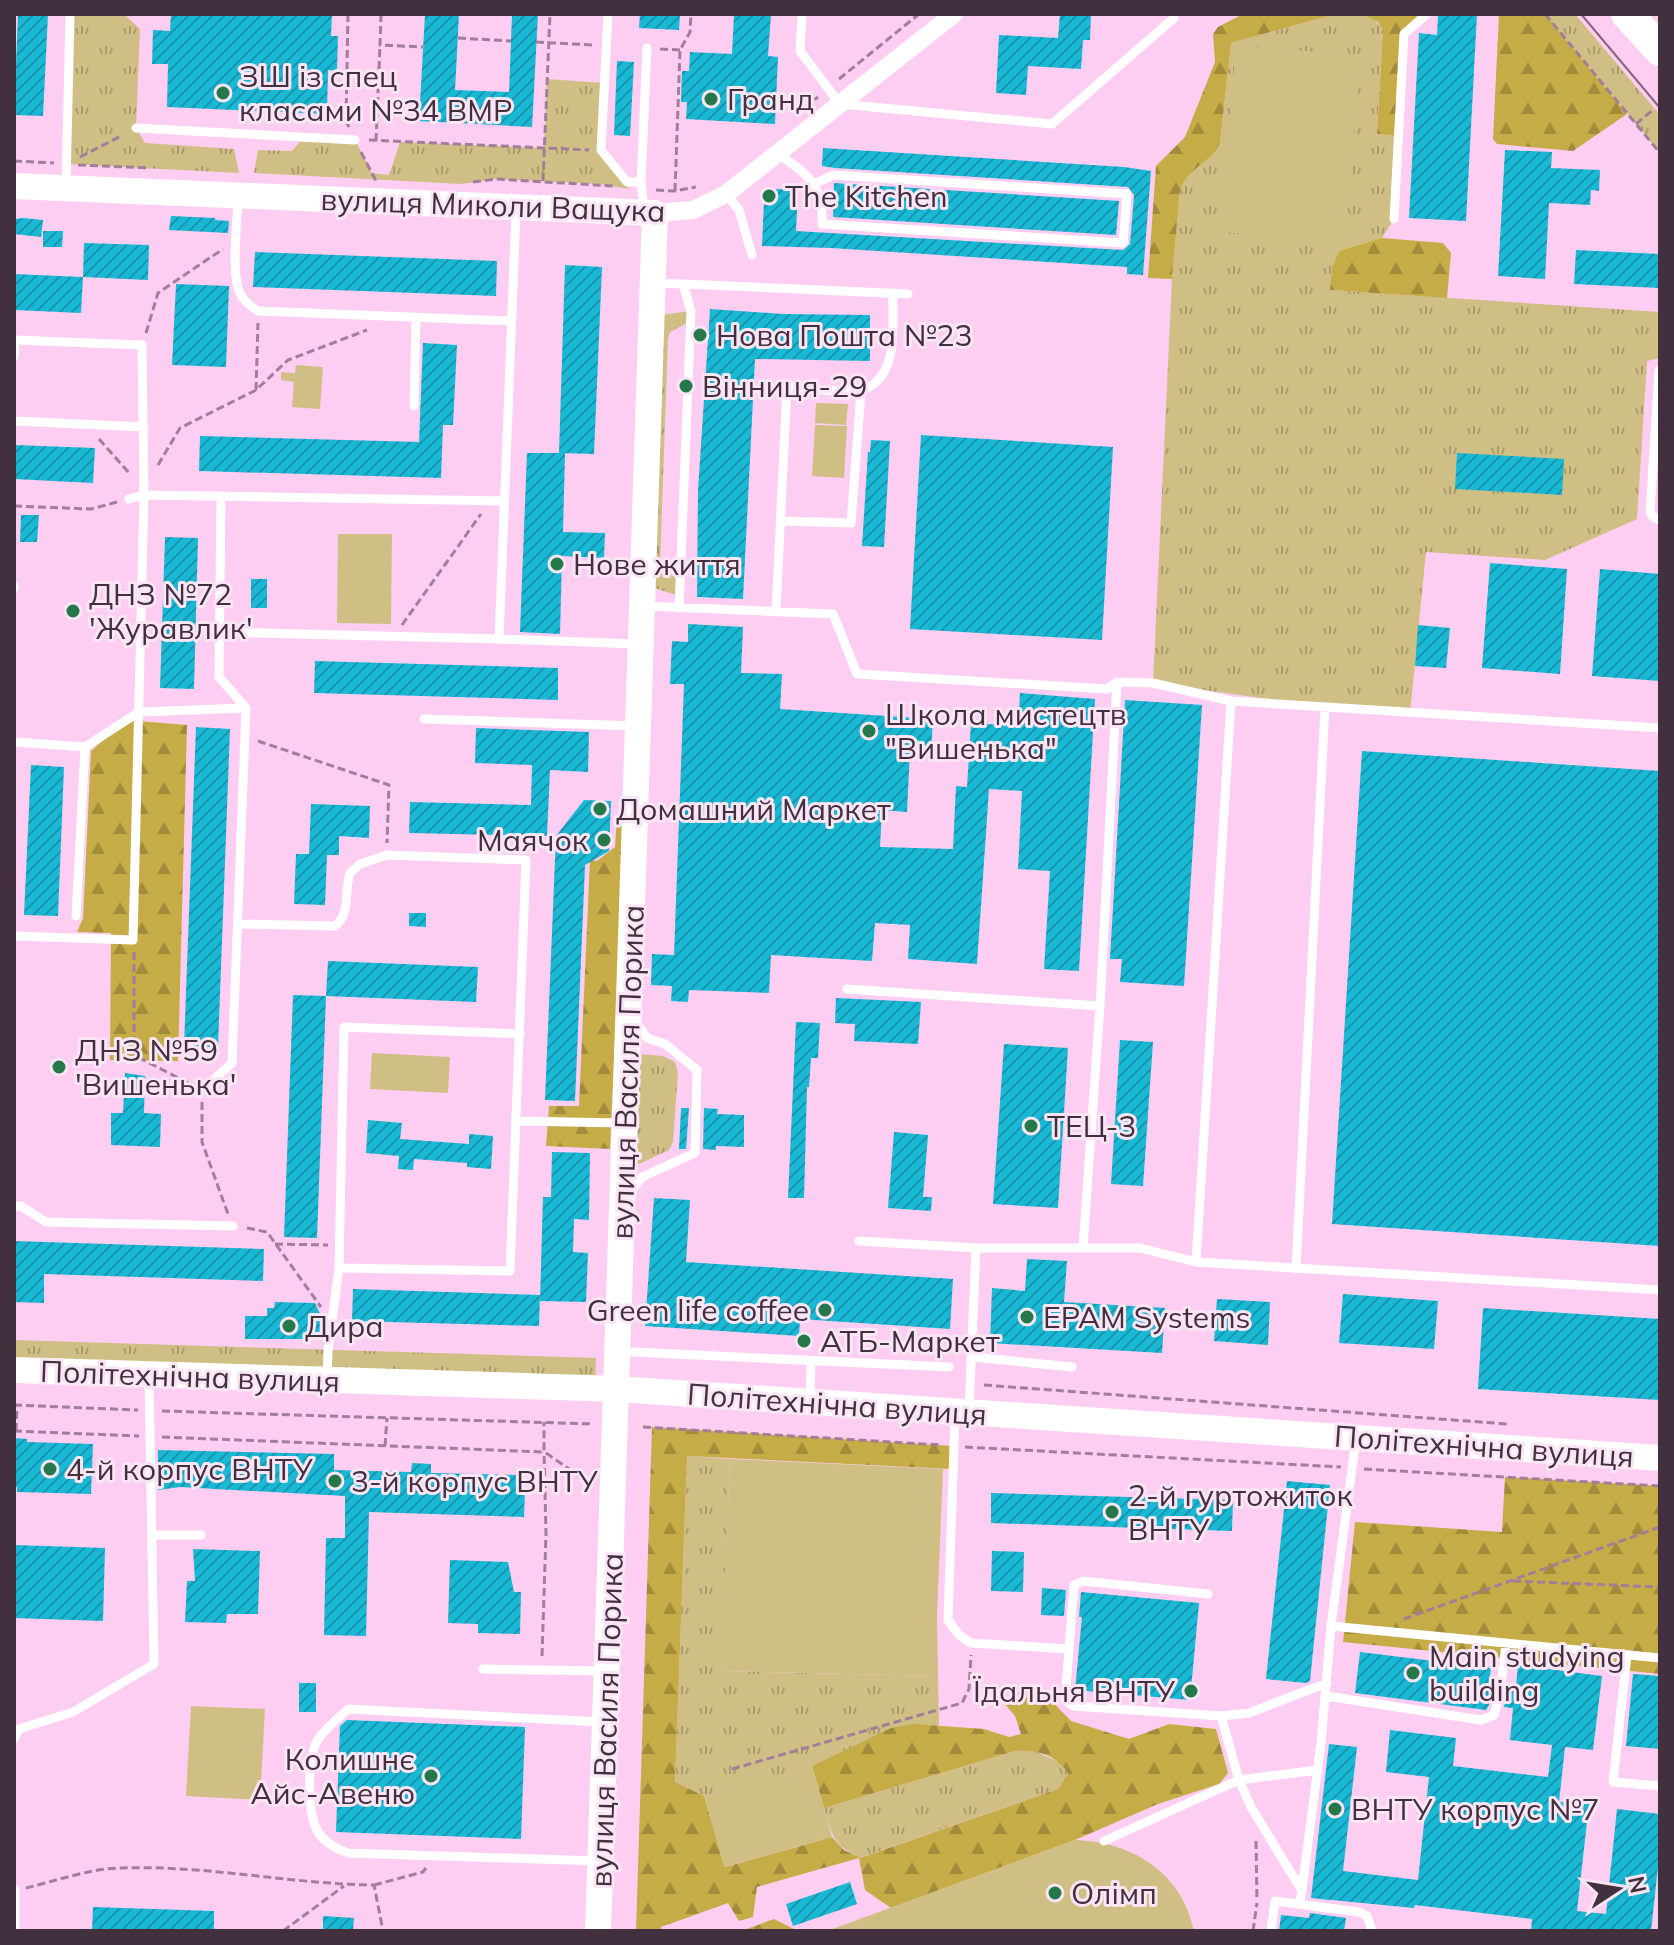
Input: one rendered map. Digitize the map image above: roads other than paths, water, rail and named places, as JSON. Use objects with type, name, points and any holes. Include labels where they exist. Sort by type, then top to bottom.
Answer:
[{"type":"highway","points":[[1627,14],[1660,50]]},
{"type":"street","name":"вулиця Миколи Ващука","points":[[14,186],[66,176],[238,196],[383,187],[517,207],[646,199],[698,209],[726,194],[954,14]]},
{"type":"street","name":"вулиця Василя Порика","points":[[598,1931],[653,283],[646,199]]},
{"type":"street","name":"Політехнічна вулиця","points":[[14,1370],[617,1389],[1660,1458]]},
{"type":"lane","points":[[66,176],[70,14]]},
{"type":"lane","points":[[608,14],[601,150],[627,182],[646,199]]},
{"type":"lane","points":[[802,14],[800,51],[840,104],[1052,124],[1174,18],[1174,14]]},
{"type":"lane","points":[[1394,219],[1404,34],[1427,14]]},
{"type":"lane","points":[[646,199],[647,48]]},
{"type":"lane","points":[[136,128],[355,140]]},
{"type":"lane","points":[[778,154],[805,173],[814,184],[820,195],[822,224],[1123,243],[1127,194],[833,175],[814,184]]},
{"type":"lane","points":[[726,194],[739,210],[752,255]]},
{"type":"lane","points":[[238,196],[238,288],[245,301],[258,311],[512,321]]},
{"type":"lane","points":[[499,639],[517,207]]},
{"type":"lane","points":[[653,283],[908,294]]},
{"type":"lane","points":[[679,608],[691,311],[683,284]]},
{"type":"lane","points":[[776,611],[787,386],[861,391],[882,378],[888,367],[891,349],[893,293]]},
{"type":"lane","points":[[414,406],[416,317]]},
{"type":"lane","points":[[14,357],[14,340],[142,345],[144,427],[133,940],[14,936]]},
{"type":"lane","points":[[1659,371],[1650,512],[1660,520]]},
{"type":"lane","points":[[780,521],[851,523],[861,391]]},
{"type":"lane","points":[[14,421],[144,427]]},
{"type":"lane","points":[[129,499],[144,492],[505,501]]},
{"type":"lane","points":[[202,1090],[232,1063],[246,708],[219,677],[221,496]]},
{"type":"lane","points":[[642,606],[833,614],[857,674],[1107,689],[1117,682],[1153,683],[1231,701],[1660,728]]},
{"type":"lane","points":[[219,632],[641,644]]},
{"type":"lane","points":[[1083,1247],[1100,1006],[1117,682]]},
{"type":"lane","points":[[1196,1262],[1231,701]]},
{"type":"lane","points":[[1296,1269],[1325,707]]},
{"type":"lane","points":[[14,742],[85,747],[139,712],[246,708]]},
{"type":"lane","points":[[424,719],[638,727]]},
{"type":"lane","points":[[76,916],[85,747]]},
{"type":"lane","points":[[238,924],[335,926],[345,914],[350,873],[360,864],[387,855],[526,860],[510,1271],[339,1268]]},
{"type":"lane","points":[[847,989],[1100,1006]]},
{"type":"lane","points":[[623,1202],[642,1177],[695,1153],[697,1070],[665,1044],[647,1038],[629,1012]]},
{"type":"lane","points":[[327,1380],[339,1268],[344,1027],[520,1034]]},
{"type":"lane","points":[[516,1121],[625,1123]]},
{"type":"lane","points":[[14,1206],[21,1206],[46,1222],[233,1226]]},
{"type":"lane","points":[[859,1241],[976,1248],[1140,1248],[1196,1262],[1660,1290]]},
{"type":"lane","points":[[976,1248],[971,1384],[953,1446],[948,1620],[959,1635],[971,1643],[1069,1649]]},
{"type":"lane","points":[[633,1352],[949,1367]]},
{"type":"lane","points":[[972,1357],[1072,1367]]},
{"type":"lane","points":[[810,1402],[811,1361]]},
{"type":"lane","points":[[14,1739],[19,1729],[73,1712],[154,1664],[149,1375]]},
{"type":"lane","points":[[1300,1904],[1356,1438]]},
{"type":"lane","points":[[152,1535],[201,1535]]},
{"type":"lane","points":[[1208,1594],[1083,1581],[1074,1585],[1065,1700],[1073,1706],[1221,1716],[1249,1713],[1327,1683]]},
{"type":"lane","points":[[1331,1626],[1660,1658]]},
{"type":"lane","points":[[1326,1696],[1481,1720],[1494,1715],[1506,1644]]},
{"type":"lane","points":[[1627,1655],[1613,1782],[1660,1786]]},
{"type":"lane","points":[[483,1669],[608,1671]]},
{"type":"lane","points":[[601,1861],[348,1853],[333,1847],[319,1834],[311,1811],[312,1756],[318,1738],[348,1709],[606,1723]]},
{"type":"lane","points":[[1221,1716],[1239,1780],[1251,1807],[1302,1891]]},
{"type":"lane","points":[[1104,1841],[1239,1780],[1318,1770]]},
{"type":"lane","points":[[15,1890],[15,1928]]},
{"type":"lane","points":[[1271,1931],[1275,1901],[1359,1912],[1367,1916],[1372,1931]]},
{"type":"tram line","points":[[1581,14],[1660,108]]},
{"type":"place","name":"ЗШ із спец класами №34 ВМР","points":[[223,93]]},
{"type":"place","name":"Гранд","points":[[711,99]]},
{"type":"place","name":"The Kitchen","points":[[769,196]]},
{"type":"place","name":"Нова Пошта №23","points":[[700,335]]},
{"type":"place","name":"Вінниця-29","points":[[686,386]]},
{"type":"place","name":"Нове життя","points":[[557,564]]},
{"type":"place","name":"ДНЗ №72 'Журавлик'","points":[[73,611]]},
{"type":"place","name":"Школа мистецтв \"Вишенька\"","points":[[869,731]]},
{"type":"place","name":"Домашний Маркет","points":[[600,809]]},
{"type":"place","name":"Маячок","points":[[604,840]]},
{"type":"place","name":"ДНЗ №59 'Вишенька'","points":[[59,1067]]},
{"type":"place","name":"ТЕЦ-3","points":[[1031,1126]]},
{"type":"place","name":"Green life coffee","points":[[825,1310]]},
{"type":"place","name":"EPAM Systems","points":[[1027,1317]]},
{"type":"place","name":"Дира","points":[[289,1326]]},
{"type":"place","name":"АТБ-Маркет","points":[[804,1341]]},
{"type":"place","name":"4-й корпус ВНТУ","points":[[50,1469]]},
{"type":"place","name":"3-й корпус ВНТУ","points":[[335,1481]]},
{"type":"place","name":"2-й гуртожиток ВНТУ","points":[[1112,1512]]},
{"type":"place","name":"Main studying building","points":[[1413,1673]]},
{"type":"place","name":"Їдальня ВНТУ","points":[[1191,1691]]},
{"type":"place","name":"Колишнє Айс-Авеню","points":[[431,1776]]},
{"type":"place","name":"ВНТУ корпус №7","points":[[1335,1809]]},
{"type":"place","name":"Олімп","points":[[1055,1893]]}]
